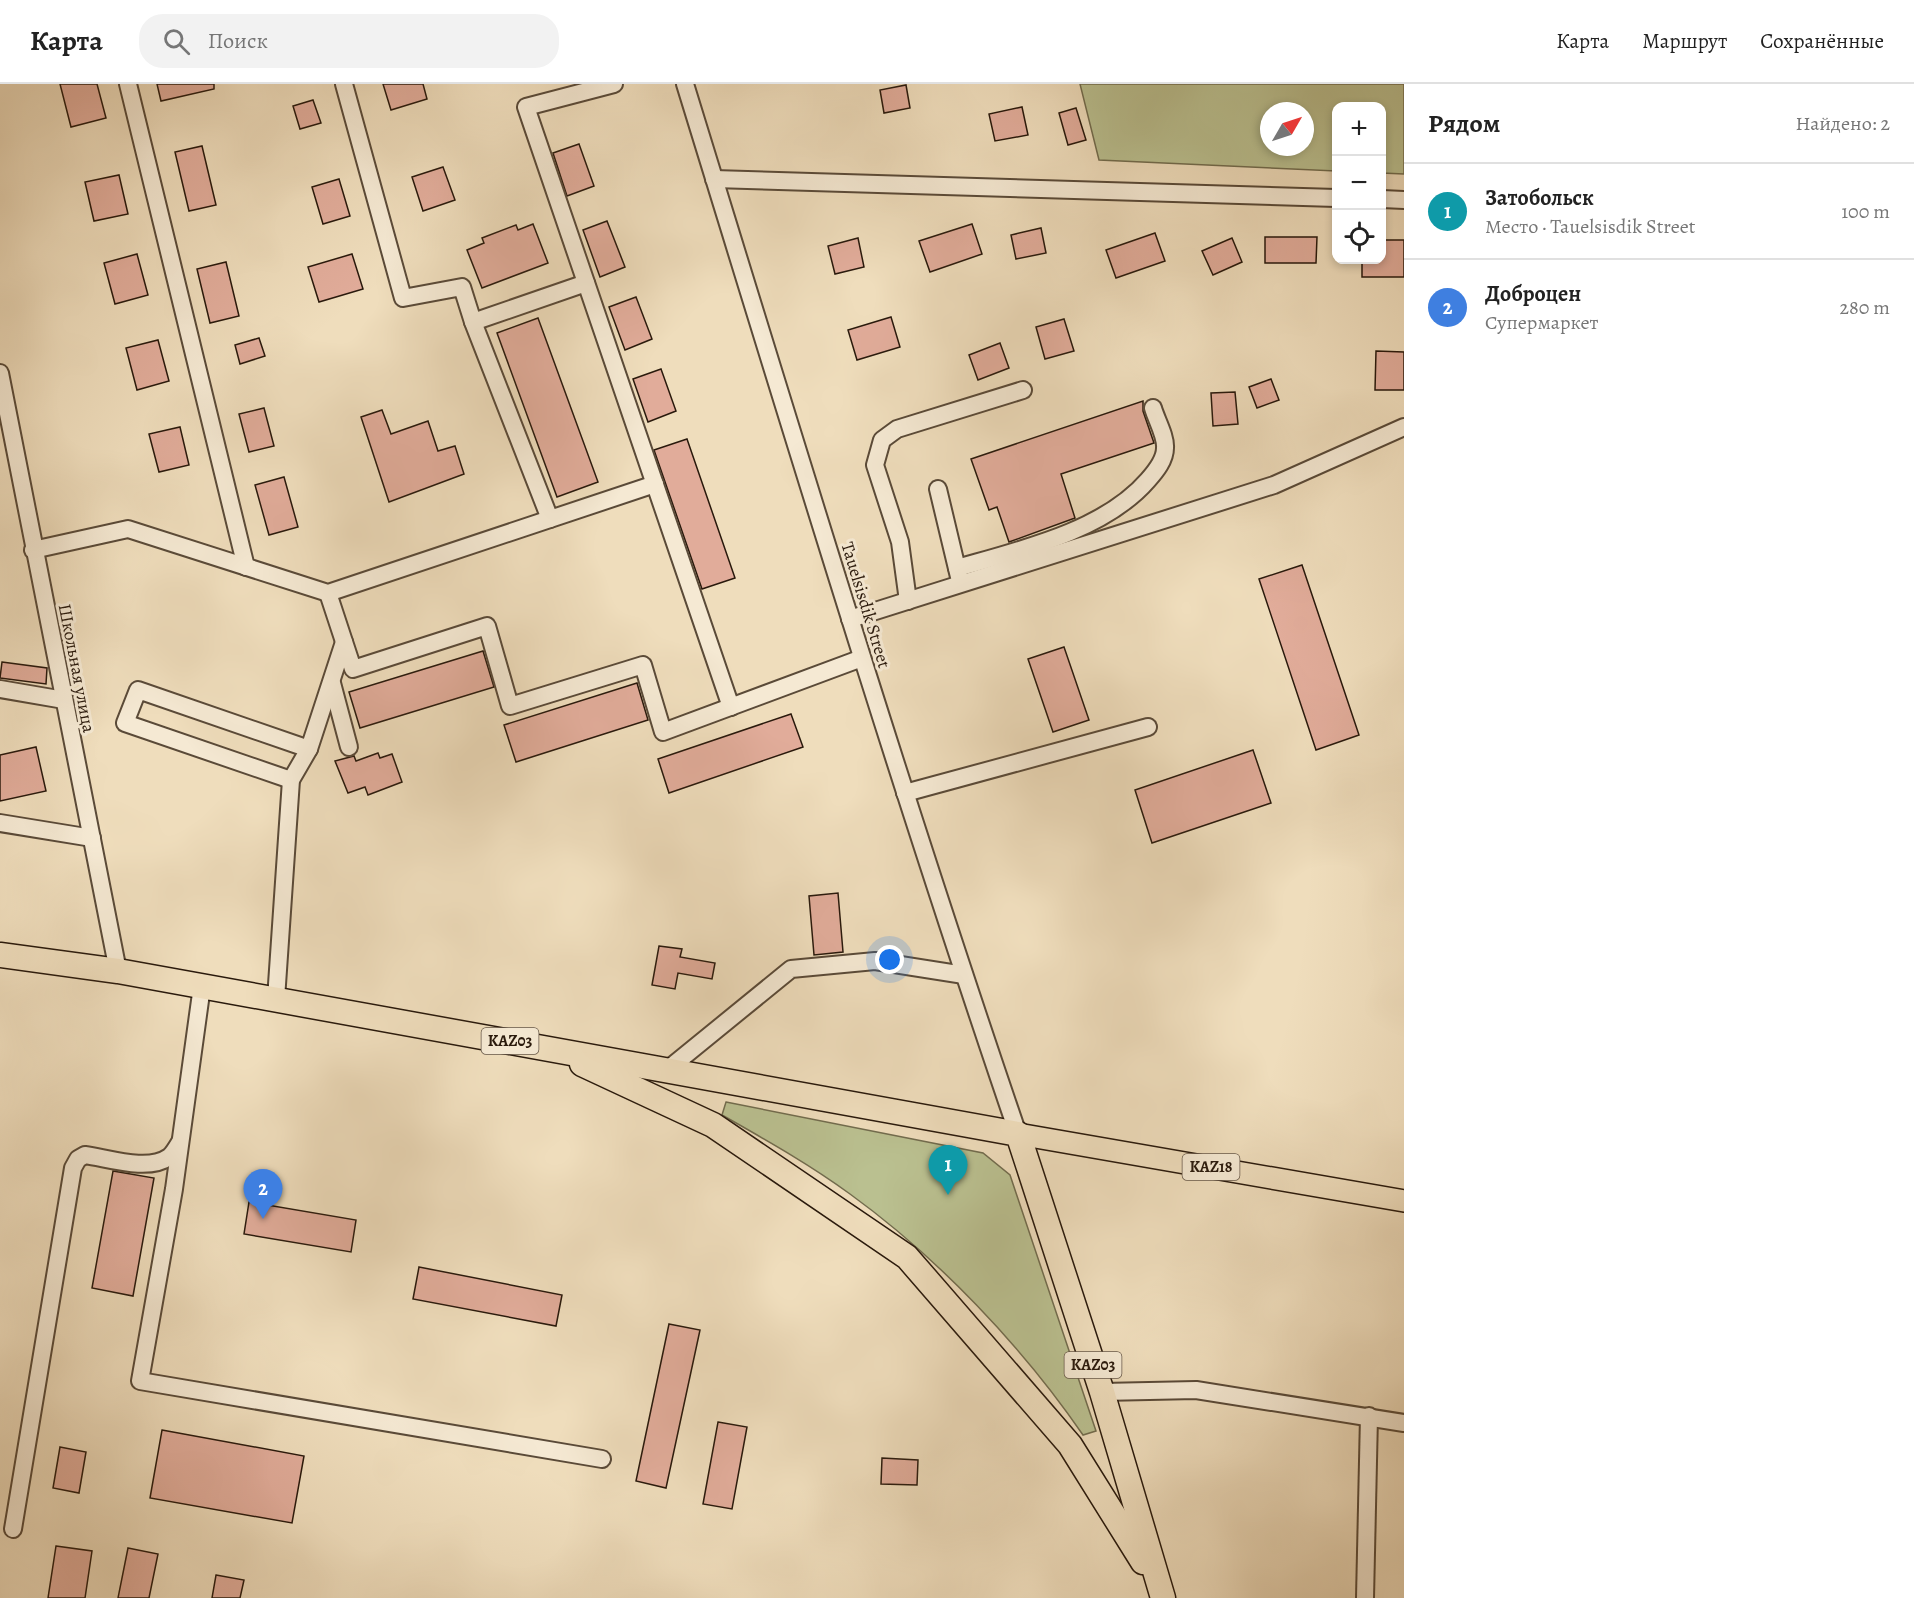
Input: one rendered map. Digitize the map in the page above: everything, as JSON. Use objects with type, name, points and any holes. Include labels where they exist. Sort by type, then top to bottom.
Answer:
[{"type":"highway","name":"KАZ03","points":[[0,955],[118,971],[1018,1134],[1102,1392],[1161,1592]]},
{"type":"highway","name":"KАZ03","points":[[550,1048],[713,1125],[907,1257],[1070,1445],[1161,1592]]},
{"type":"main road","name":"KAZ18","points":[[1018,1134],[1404,1201]]},
{"type":"street","points":[[128,84],[246,567]]},
{"type":"street","points":[[344,84],[403,298],[462,287],[473,322],[550,519]]},
{"type":"street","points":[[614,84],[565,90],[526,108],[731,707]]},
{"type":"street","name":"Tauelsisdik Street","points":[[685,84],[862,658],[1018,1134]]},
{"type":"street","points":[[714,179],[1332,198]]},
{"type":"street","points":[[1386,199],[1404,200]]},
{"type":"street","points":[[473,322],[586,283]]},
{"type":"street","name":"Школьная улица","points":[[0,373],[33,550],[118,971]]},
{"type":"street","points":[[908,601],[900,542],[875,465],[882,440],[897,429],[1023,390]]},
{"type":"street","points":[[850,619],[908,601],[959,576],[1106,515],[1135,495],[1157,469],[1166,447],[1153,408]]},
{"type":"street","points":[[959,576],[1274,485],[1404,427]]},
{"type":"street","points":[[33,550],[128,529],[328,593],[655,484]]},
{"type":"street","points":[[938,489],[959,576]]},
{"type":"street","points":[[328,593],[353,669],[487,626],[510,706],[643,665],[663,732],[862,658]]},
{"type":"street","points":[[276,999],[291,780],[309,749],[344,642]]},
{"type":"street","points":[[331,682],[349,747]]},
{"type":"street","points":[[0,689],[64,700]]},
{"type":"street","points":[[291,780],[125,723],[138,690],[309,749]]},
{"type":"street","points":[[905,793],[1148,727]]},
{"type":"street","points":[[0,822],[92,838]]},
{"type":"street","points":[[667,1070],[791,969],[875,961],[964,975]]},
{"type":"street","points":[[202,986],[180,1142],[140,1382],[602,1459]]},
{"type":"street","points":[[13,1529],[73,1168],[78,1159],[85,1155],[146,1164],[162,1161],[171,1156],[180,1142]]},
{"type":"street","points":[[1102,1392],[1196,1390],[1404,1423]]},
{"type":"street","points":[[1365,1598],[1369,1416]]},
{"type":"green space","points":[[1080,84],[1404,84],[1404,174],[1386,173],[1386,102],[1332,102],[1332,171],[1099,160]]},
{"type":"green space","points":[[726,1102],[983,1153],[1010,1175],[1096,1431],[1083,1435],[1005,1336],[946,1274],[915,1246],[835,1183],[722,1115]]},
{"type":"building","points":[[60,84],[97,84],[106,118],[71,127]]},
{"type":"building","points":[[157,84],[214,84],[214,89],[161,101]]},
{"type":"building","points":[[383,84],[423,84],[427,99],[391,110]]},
{"type":"building","points":[[906,85],[910,108],[884,113],[880,90]]},
{"type":"building","points":[[313,100],[321,123],[300,129],[293,106]]},
{"type":"building","points":[[1022,107],[1028,135],[995,141],[989,114]]},
{"type":"building","points":[[1076,108],[1086,140],[1068,145],[1059,113]]},
{"type":"building","points":[[579,144],[594,186],[567,196],[553,153]]},
{"type":"building","points":[[202,146],[216,205],[189,211],[175,152]]},
{"type":"building","points":[[443,167],[455,200],[423,211],[412,177]]},
{"type":"building","points":[[119,175],[128,214],[94,221],[85,182]]},
{"type":"building","points":[[339,179],[350,216],[323,224],[312,187]]},
{"type":"building","points":[[607,221],[625,267],[600,277],[583,230]]},
{"type":"building","points":[[533,224],[548,263],[482,288],[467,250],[484,243],[482,238],[516,225],[518,230]]},
{"type":"building","points":[[972,224],[982,254],[930,272],[919,241]]},
{"type":"building","points":[[1041,228],[1046,253],[1016,259],[1011,235]]},
{"type":"building","points":[[1155,233],[1165,261],[1116,278],[1106,250]]},
{"type":"building","points":[[1265,237],[1317,237],[1316,263],[1265,263]]},
{"type":"building","points":[[858,238],[864,267],[835,274],[828,246]]},
{"type":"building","points":[[1232,238],[1242,262],[1213,275],[1202,251]]},
{"type":"building","points":[[1386,240],[1404,240],[1404,277],[1362,277],[1362,264],[1386,264]]},
{"type":"building","points":[[137,254],[148,295],[115,304],[104,263]]},
{"type":"building","points":[[352,254],[363,289],[319,302],[308,267]]},
{"type":"building","points":[[226,262],[239,316],[210,323],[197,269]]},
{"type":"building","points":[[636,297],[652,339],[625,350],[609,307]]},
{"type":"building","points":[[891,317],[900,347],[857,360],[848,330]]},
{"type":"building","points":[[538,318],[598,482],[557,497],[497,333]]},
{"type":"building","points":[[1064,319],[1074,351],[1045,359],[1036,327]]},
{"type":"building","points":[[259,338],[265,356],[240,364],[235,345]]},
{"type":"building","points":[[158,340],[169,381],[137,390],[126,348]]},
{"type":"building","points":[[1000,343],[1009,368],[978,380],[969,355]]},
{"type":"building","points":[[1376,351],[1404,352],[1404,390],[1375,390]]},
{"type":"building","points":[[661,369],[676,411],[648,422],[633,379]]},
{"type":"building","points":[[1271,379],[1279,400],[1257,408],[1249,387]]},
{"type":"building","points":[[1235,392],[1238,424],[1213,426],[1211,393]]},
{"type":"building","points":[[1143,401],[1143,411],[1154,443],[1061,474],[1075,518],[1009,542],[997,507],[989,510],[971,459]]},
{"type":"building","points":[[264,408],[274,446],[249,452],[239,414]]},
{"type":"building","points":[[382,410],[391,434],[428,421],[438,451],[455,446],[464,474],[389,502],[361,417]]},
{"type":"building","points":[[180,427],[189,465],[159,472],[149,434]]},
{"type":"building","points":[[687,439],[735,578],[702,589],[654,450]]},
{"type":"building","points":[[284,477],[298,527],[269,535],[255,485]]},
{"type":"building","points":[[1302,565],[1359,735],[1316,750],[1259,579]]},
{"type":"building","points":[[1064,647],[1089,720],[1053,732],[1028,659]]},
{"type":"building","points":[[483,651],[494,687],[360,728],[349,692]]},
{"type":"building","points":[[2,662],[47,668],[46,684],[0,678]]},
{"type":"building","points":[[637,683],[648,720],[516,762],[504,725]]},
{"type":"building","points":[[791,714],[803,747],[669,793],[658,759]]},
{"type":"building","points":[[36,747],[46,791],[0,801],[0,755]]},
{"type":"building","points":[[1253,750],[1271,803],[1152,843],[1135,790]]},
{"type":"building","points":[[378,753],[380,758],[392,754],[402,782],[368,795],[365,787],[348,793],[335,761],[354,756],[356,761]]},
{"type":"building","points":[[838,893],[843,952],[814,955],[809,896]]},
{"type":"building","points":[[659,946],[682,949],[680,957],[715,963],[712,979],[678,973],[675,989],[652,985]]},
{"type":"building","points":[[113,1171],[154,1178],[133,1296],[92,1288]]},
{"type":"building","points":[[249,1202],[356,1220],[351,1252],[244,1234]]},
{"type":"building","points":[[419,1267],[562,1295],[556,1326],[413,1299]]},
{"type":"building","points":[[669,1324],[700,1330],[666,1488],[636,1481]]},
{"type":"building","points":[[718,1422],[747,1427],[732,1509],[703,1504]]},
{"type":"building","points":[[162,1430],[304,1456],[292,1523],[150,1498]]},
{"type":"building","points":[[60,1447],[86,1452],[79,1493],[53,1488]]},
{"type":"building","points":[[882,1458],[918,1460],[917,1485],[881,1484]]},
{"type":"building","points":[[56,1546],[92,1551],[85,1598],[48,1598]]},
{"type":"building","points":[[128,1548],[158,1554],[149,1598],[118,1598]]},
{"type":"building","points":[[216,1575],[244,1580],[240,1598],[212,1598]]},
{"type":"place","name":"Затобольск","points":[[948,1195]]},
{"type":"place","name":"Доброцен","points":[[263,1219]]}]
